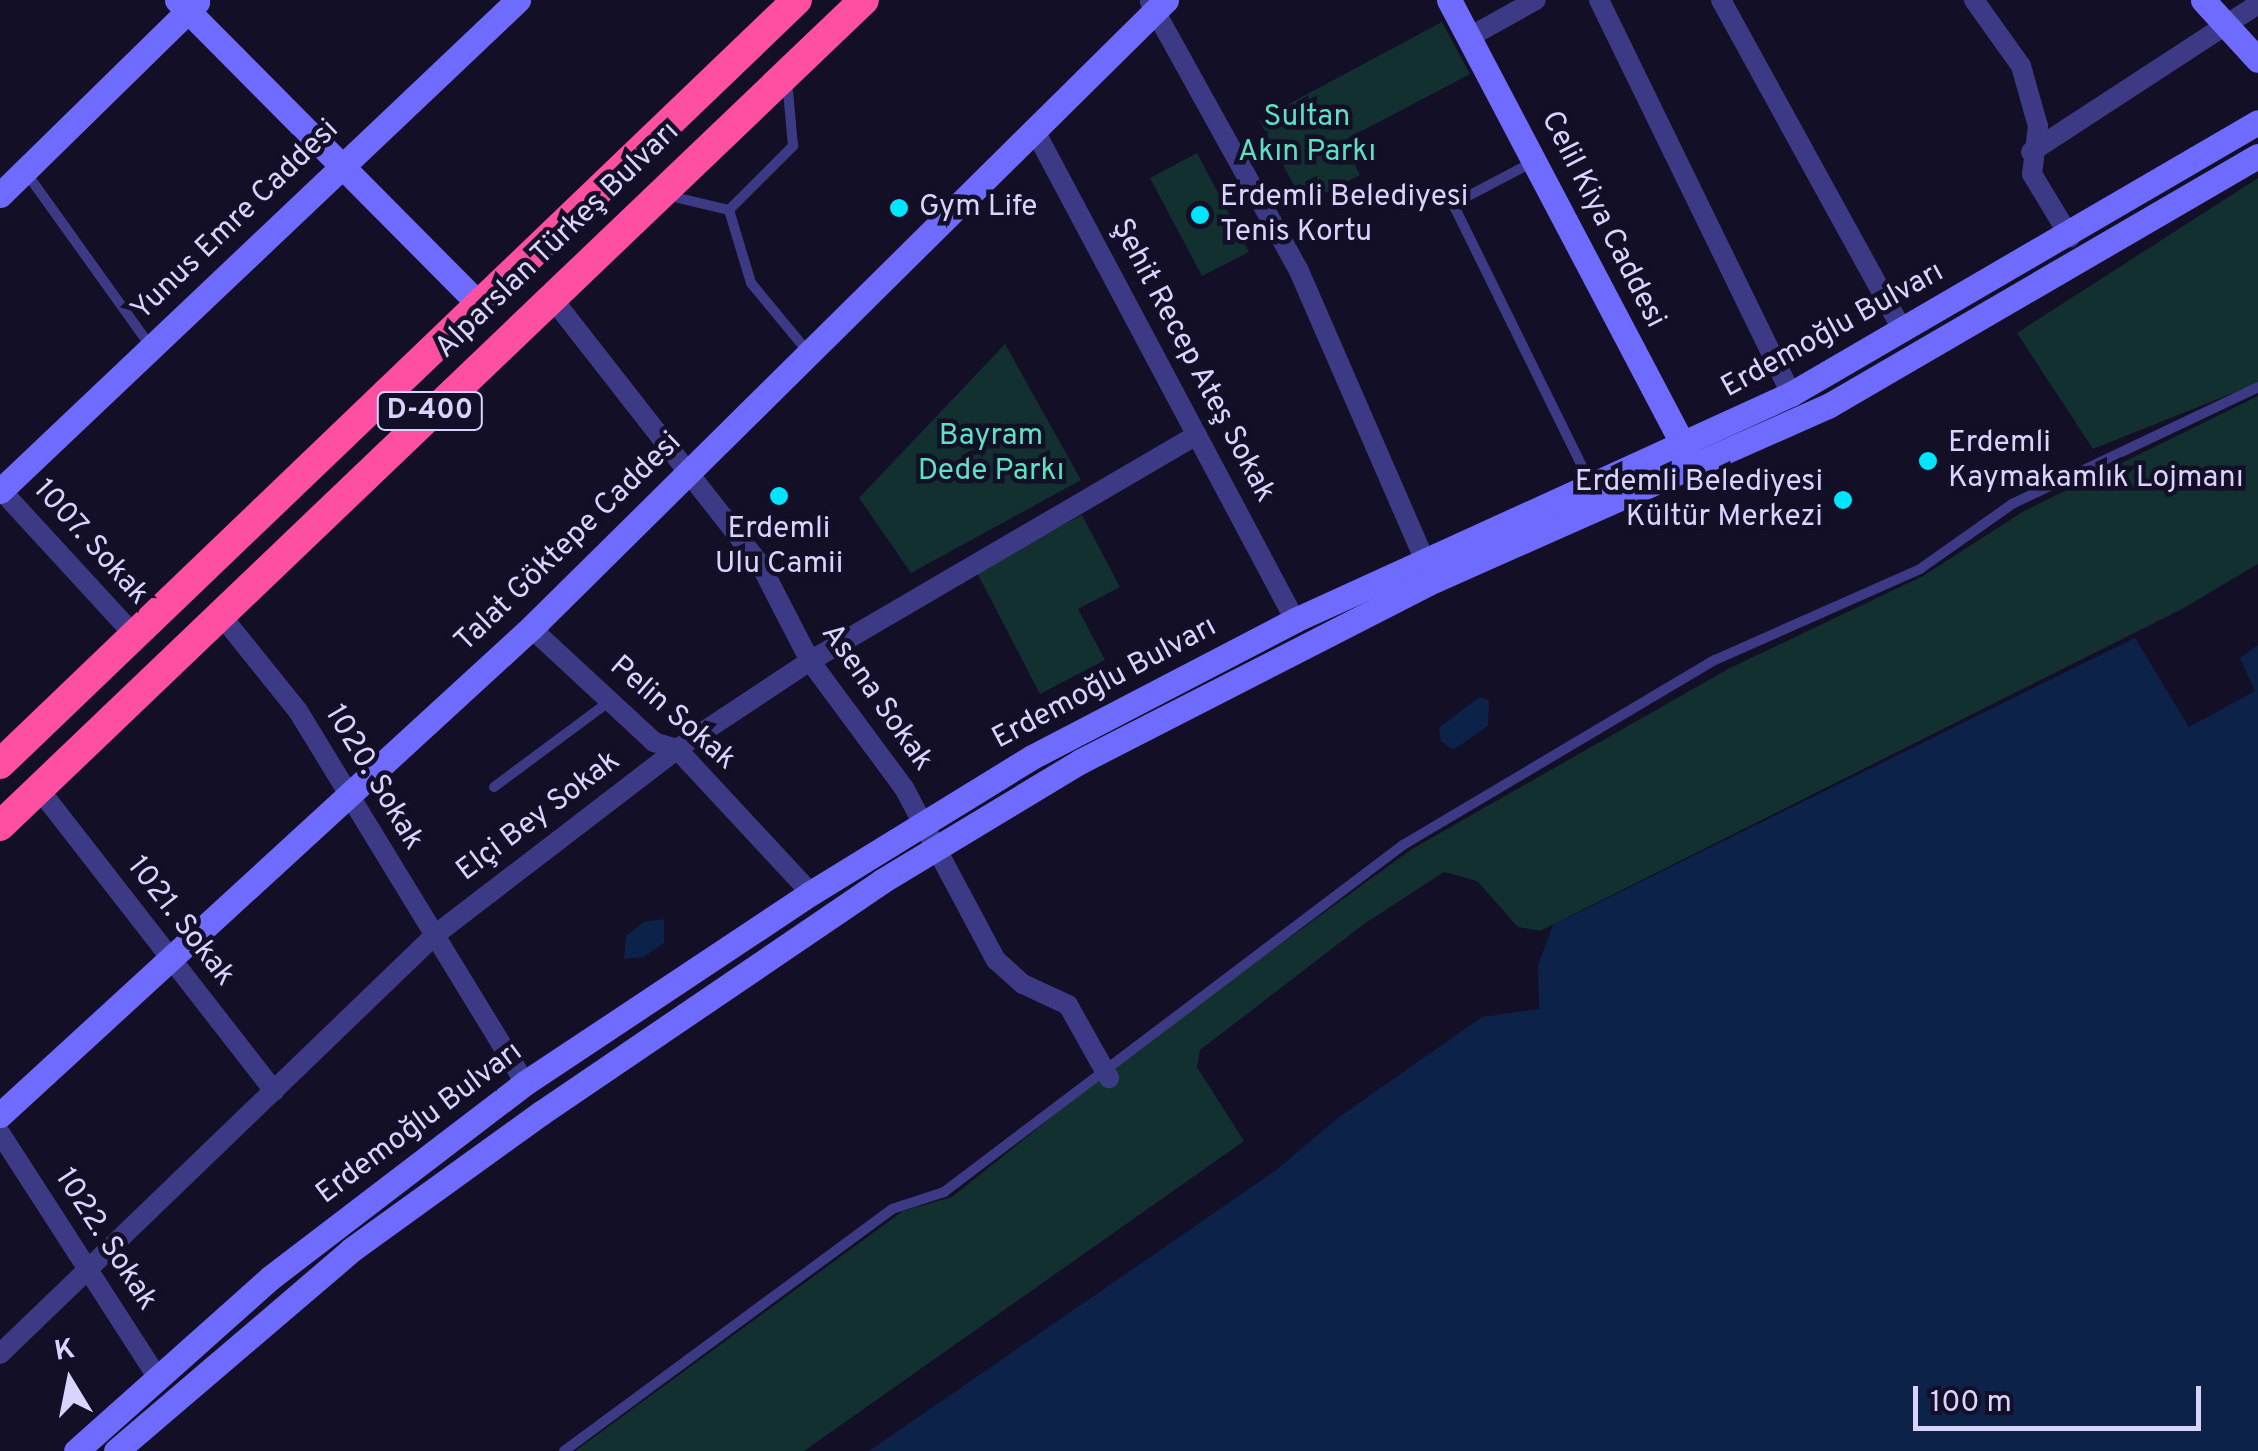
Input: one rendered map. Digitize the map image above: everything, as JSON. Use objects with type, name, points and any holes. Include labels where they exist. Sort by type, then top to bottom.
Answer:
[{"type":"highway","name":"Alparslan Türkeş Bulvarı","points":[[0,764],[797,0]]},
{"type":"highway","name":"Alparslan Türkeş Bulvarı","points":[[0,826],[864,0]]},
{"type":"main road","name":"Yunus Emre Caddesi","points":[[0,490],[518,0]]},
{"type":"main road","name":"Celil Kiya Caddesi","points":[[1449,0],[1690,458]]},
{"type":"main road","points":[[2203,0],[2258,60]]},
{"type":"main road","points":[[0,194],[188,4],[339,168],[482,306]]},
{"type":"main road","name":"Talat Göktepe Caddesi","points":[[0,1116],[532,628],[1035,131],[1156,4]]},
{"type":"main road","name":"Erdemoğlu Bulvarı","points":[[76,1451],[270,1278],[525,1083],[812,893],[1032,757],[1295,620],[1592,486],[1690,458],[1791,394],[2070,236],[2258,122]]},
{"type":"main road","name":"Erdemoğlu Bulvarı","points":[[116,1451],[350,1250],[541,1113],[935,851],[1081,760],[1435,580],[2004,310],[2258,156]]},
{"type":"street","points":[[1471,36],[1536,0]]},
{"type":"street","points":[[1599,0],[1791,394]]},
{"type":"street","points":[[1721,0],[1904,331]]},
{"type":"street","points":[[1974,0],[2021,66],[2038,126],[2031,152],[2032,174],[2070,236]]},
{"type":"street","points":[[1156,4],[1299,271],[1425,561]]},
{"type":"street","points":[[2031,152],[2225,22],[2236,23],[2258,4]]},
{"type":"street","name":"Şehit Recep Ateş Sokak","points":[[1035,131],[1295,620]]},
{"type":"street","name":"Asena Sokak","points":[[552,298],[691,470],[760,564],[810,661],[923,824],[996,960],[1024,984],[1068,1005],[1106,1073]]},
{"type":"street","name":"Elçi Bey Sokak","points":[[0,1354],[435,935],[677,749],[810,661],[1197,434]]},
{"type":"street","name":"1007. Sokak","points":[[0,490],[136,637]]},
{"type":"street","name":"1020. Sokak","points":[[220,614],[298,711],[525,1083]]},
{"type":"street","name":"Pelin Sokak","points":[[532,628],[654,742],[677,749],[812,893]]},
{"type":"street","name":"1021. Sokak","points":[[39,789],[274,1091]]},
{"type":"street","name":"1022. Sokak","points":[[0,1134],[160,1380]]},
{"type":"lane","points":[[730,210],[793,146],[786,73]]},
{"type":"lane","points":[[1535,161],[1454,204],[1592,486]]},
{"type":"lane","points":[[24,170],[152,347]]},
{"type":"lane","points":[[659,194],[730,210]]},
{"type":"lane","points":[[730,210],[751,282],[809,354]]},
{"type":"lane","points":[[564,1451],[892,1209],[944,1192],[1403,845],[1716,660],[1920,569],[2012,504],[2258,387]]},
{"type":"lane","points":[[494,787],[610,701]]},
{"type":"green space","name":"Sultan Akın Parkı","points":[[1442,22],[1470,74],[1343,141],[1360,175],[1304,204],[1259,120]]},
{"type":"green space","name":"Erdemli Belediyesi Tenis Kortu","points":[[1197,153],[1249,252],[1202,276],[1150,178]]},
{"type":"green space","points":[[2258,178],[2258,383],[2093,449],[2017,333]]},
{"type":"green space","name":"Bayram Dede Parkı","points":[[1005,344],[1081,480],[911,573],[859,498]]},
{"type":"green space","points":[[2258,396],[2258,564],[2182,609],[1540,931],[1518,927],[1477,881],[1444,872],[1364,924],[1200,1050],[1197,1067],[1244,1141],[804,1451],[575,1451],[903,1211],[952,1197],[1145,1042],[1412,849],[1728,669],[1923,576],[2024,511]]},
{"type":"green space","name":"Bayram Dede Parkı","points":[[1082,515],[1120,587],[1078,609],[1105,660],[1040,694],[976,571]]},
{"type":"water","points":[[2135,638],[2189,727],[2255,691],[2240,658],[2258,645],[2258,1451],[869,1451],[1275,1171],[1339,1117],[1482,1017],[1539,1009],[1538,965],[1553,925]]},
{"type":"water","points":[[1479,697],[1489,700],[1488,726],[1453,750],[1441,741],[1439,728]]},
{"type":"water","points":[[664,919],[664,943],[644,957],[624,959],[626,936],[644,922]]},
{"type":"place","name":"Gym Life","points":[[899,208]]},
{"type":"place","name":"Erdemli Belediyesi Tenis Kortu","points":[[1200,215]]},
{"type":"place","name":"Erdemli Kaymakamlık Lojmanı","points":[[1928,461]]},
{"type":"place","name":"Erdemli Ulu Camii","points":[[779,496]]},
{"type":"place","name":"Erdemli Belediyesi Kültür Merkezi","points":[[1843,500]]}]
